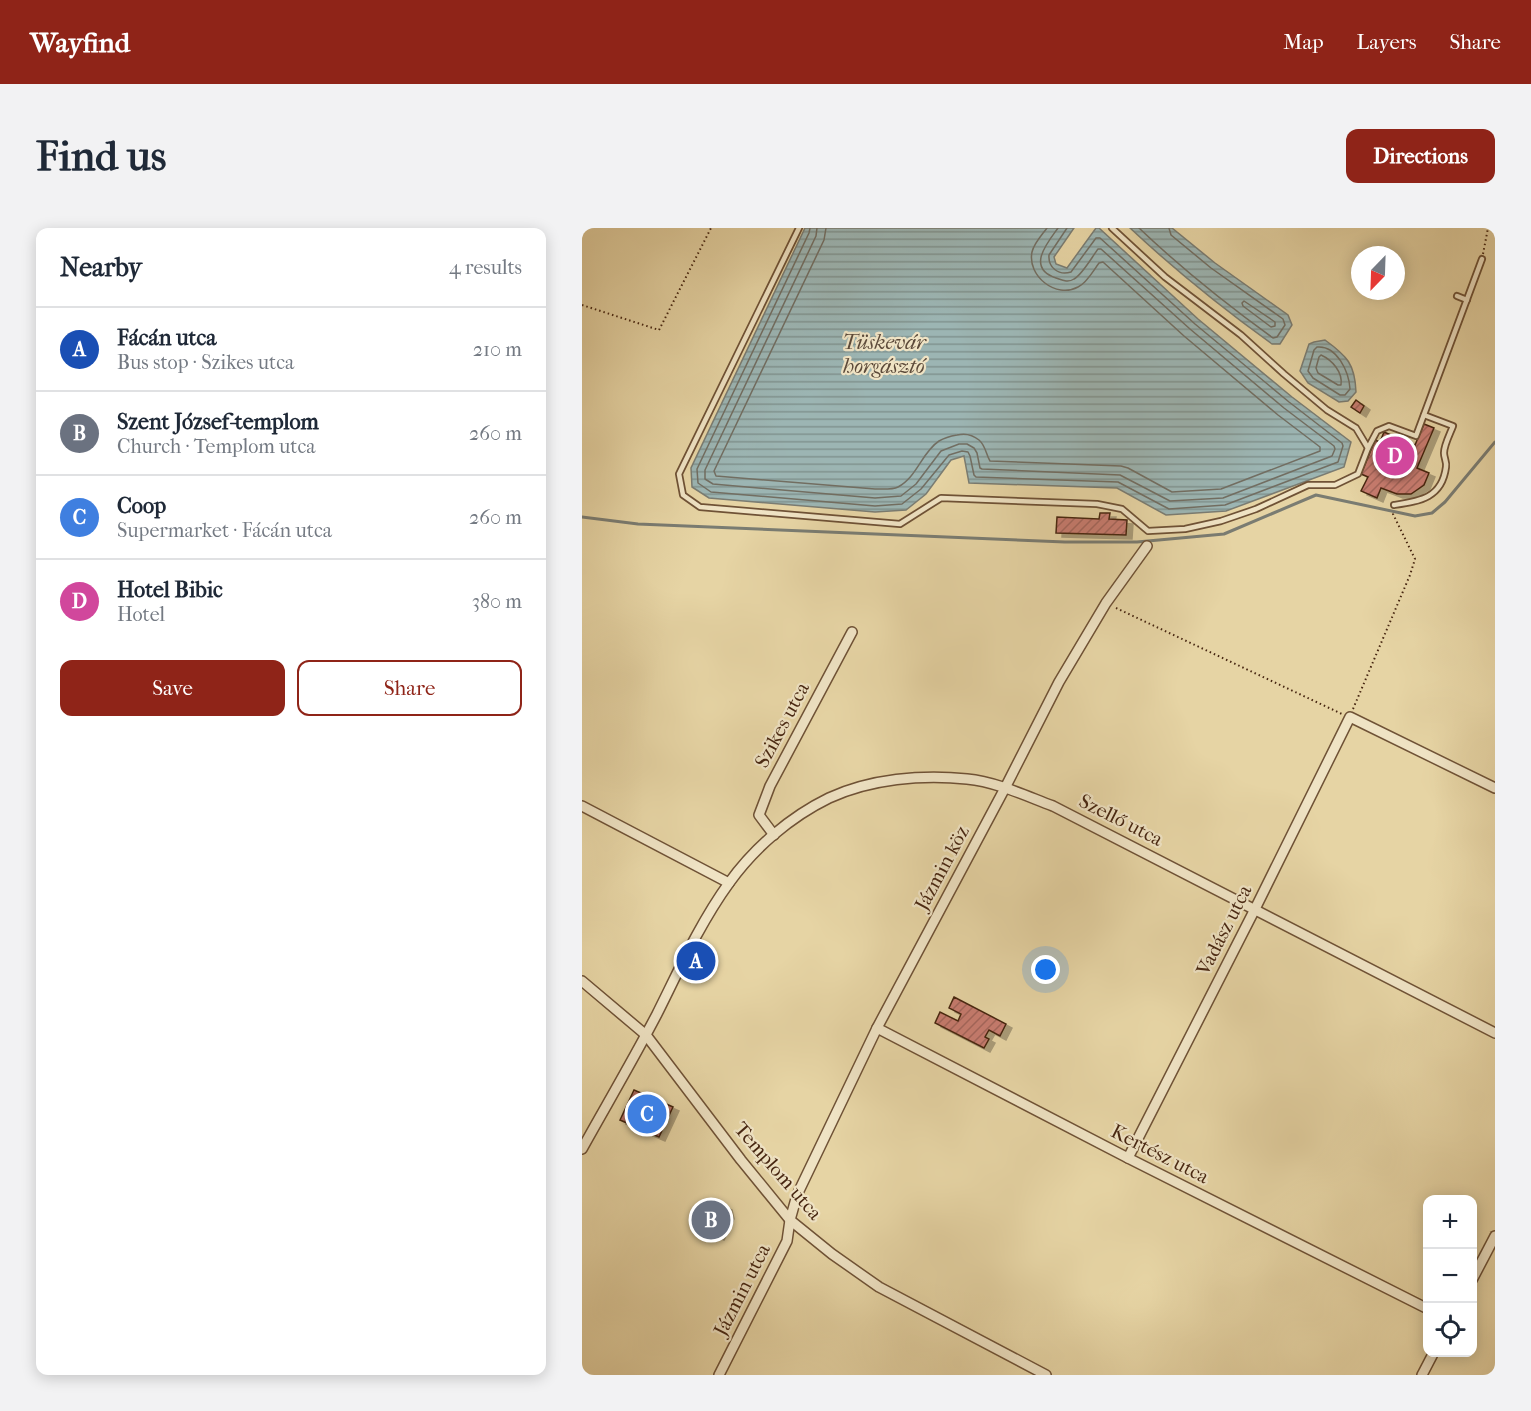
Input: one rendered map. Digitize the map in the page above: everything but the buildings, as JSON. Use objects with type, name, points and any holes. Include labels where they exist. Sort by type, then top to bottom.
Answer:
[{"type":"street","name":"Jázmin köz","points":[[790,1220],[797,1196],[877,1028],[1059,682],[1106,603],[1147,546]]},
{"type":"street","name":"Szikes utca","points":[[774,835],[759,815],[766,796],[852,632]]},
{"type":"street","points":[[1350,717],[1495,788]]},
{"type":"street","name":"Vadász utca","points":[[1128,1158],[1350,717]]},
{"type":"street","name":"Szellő utca","points":[[729,883],[755,851],[790,822],[829,798],[888,781],[929,777],[969,779],[1005,788],[1053,806],[1495,1033]]},
{"type":"street","points":[[582,806],[729,883],[703,925],[582,1149]]},
{"type":"street","name":"Templom utca","points":[[582,981],[645,1035],[790,1220],[832,1254],[879,1287],[1046,1375]]},
{"type":"street","name":"Kertész utca","points":[[877,1028],[1423,1306]]},
{"type":"street","name":"Jázmin utca","points":[[719,1375],[787,1241],[790,1220]]},
{"type":"street","points":[[1477,1272],[1495,1236]]},
{"type":"street","points":[[1422,1375],[1432,1357]]},
{"type":"lane","points":[[799,228],[679,474],[683,495],[700,507],[900,524],[940,498],[1097,504],[1122,509],[1148,531],[1185,529],[1221,521],[1256,509],[1308,485],[1335,485],[1358,474],[1377,431],[1389,426],[1416,436],[1482,259]]},
{"type":"lane","points":[[1112,228],[1165,277],[1241,336],[1327,410],[1356,428],[1368,448]]},
{"type":"lane","points":[[1456,296],[1467,300]]},
{"type":"lane","points":[[1394,505],[1430,497],[1441,482],[1447,465],[1443,451],[1454,426],[1424,415]]},
{"type":"lane","points":[[1147,546],[1148,531]]},
{"type":"path","points":[[582,305],[659,330],[711,228]]},
{"type":"path","points":[[1482,259],[1488,228]]},
{"type":"path","points":[[1106,603],[1350,717],[1415,559],[1393,514]]},
{"type":"water","name":"Tüskevár horgásztó","points":[[805,228],[1074,228],[1054,257],[1056,264],[1067,268],[1096,228],[1099,228],[1198,319],[1292,397],[1351,442],[1344,467],[1226,511],[1166,515],[1117,488],[969,483],[964,456],[951,460],[926,494],[906,510],[875,512],[709,498],[692,487],[691,468]]},
{"type":"water","points":[[1130,228],[1172,228],[1215,263],[1288,315],[1292,325],[1280,344],[1272,344],[1235,317]]},
{"type":"water","points":[[1325,340],[1344,356],[1352,367],[1356,392],[1348,401],[1339,402],[1308,383],[1300,371],[1309,344]]},
{"type":"waterway","points":[[582,517],[638,524],[1065,542],[1137,542],[1224,534],[1316,495],[1415,516],[1432,513],[1445,502],[1495,442]]},
{"type":"place","name":"Hotel Bibic","points":[[1395,456]]},
{"type":"place","name":"Fácán utca","points":[[696,961]]},
{"type":"place","name":"Coop","points":[[647,1114]]},
{"type":"place","name":"Szent József-templom","points":[[711,1220]]}]
